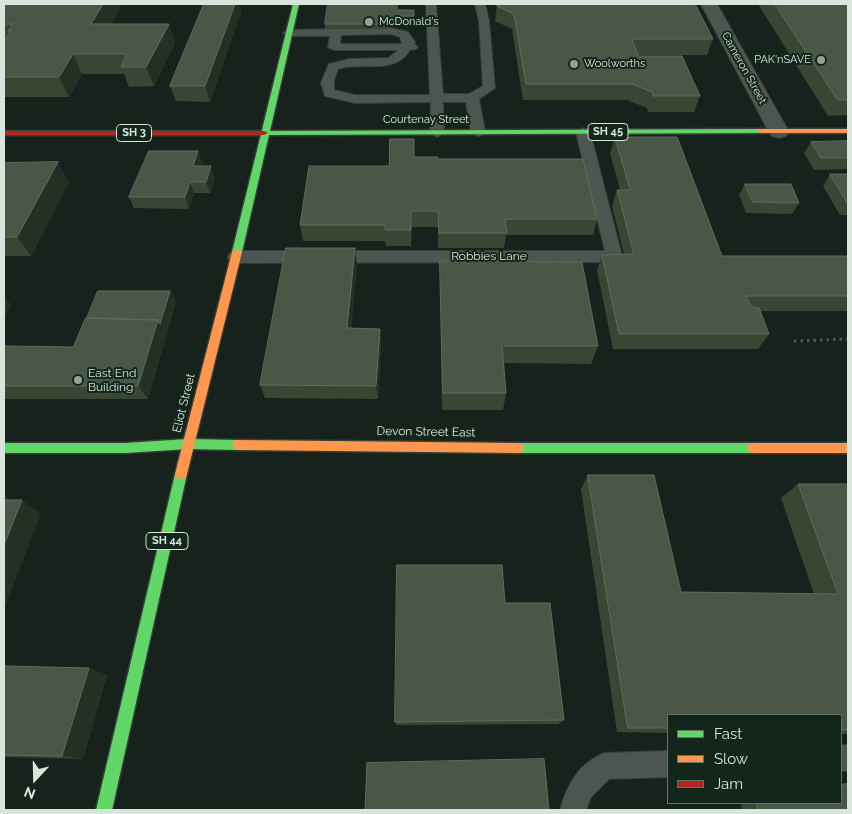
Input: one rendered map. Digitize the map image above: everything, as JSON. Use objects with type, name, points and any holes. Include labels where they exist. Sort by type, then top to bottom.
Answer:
[{"type":"main road","name":"Eliot Street","points":[[104,810],[188,444],[236,257],[296,4]]},
{"type":"main road","name":"Courtenay Street","points":[[4,133],[848,131]]},
{"type":"main road","name":"Devon Street East","points":[[4,448],[125,448],[188,444],[653,449],[848,448]]},
{"type":"street","name":"Cameron Street","points":[[709,4],[780,132]]},
{"type":"lane","points":[[431,4],[437,98],[436,132]]},
{"type":"lane","points":[[288,33],[391,31],[401,33],[407,37],[409,42],[398,58],[387,61],[351,61],[333,67],[328,78],[327,88],[329,93],[355,99],[472,98],[489,88],[484,21],[480,4]]},
{"type":"lane","points":[[336,32],[334,47],[434,47]]},
{"type":"lane","points":[[472,98],[478,132]]},
{"type":"lane","name":"Robbies Lane","points":[[236,257],[614,256],[583,132]]},
{"type":"lane","points":[[573,810],[580,788],[604,766],[667,764]]},
{"type":"path","points":[[794,341],[848,339]]},
{"type":"building","points":[[4,4],[103,4],[91,24],[169,24],[146,67],[121,67],[127,54],[73,54],[59,77],[4,77],[4,41],[11,31],[8,31],[13,24],[4,24]]},
{"type":"building","points":[[204,4],[235,4],[205,86],[170,86]]},
{"type":"building","points":[[328,4],[397,4],[397,10],[414,10],[414,16],[396,16],[396,19],[387,19],[387,24],[325,24]]},
{"type":"building","name":"Woolworths","points":[[500,4],[695,4],[713,39],[632,39],[638,56],[682,56],[700,96],[653,96],[652,92],[632,84],[526,84],[514,14],[497,6]]},
{"type":"building","name":"PAK'nSAVE","points":[[775,4],[848,4],[848,100],[838,100]]},
{"type":"building","points":[[615,137],[677,137],[722,256],[848,256],[848,296],[746,296],[751,307],[759,308],[769,334],[619,334],[602,255],[634,254],[617,190],[630,190]]},
{"type":"building","points":[[390,139],[414,139],[414,157],[438,157],[438,159],[583,159],[597,219],[505,219],[507,233],[439,233],[438,211],[411,211],[411,230],[385,230],[385,225],[300,225],[309,166],[389,166]]},
{"type":"building","points":[[848,141],[848,158],[821,158],[811,142]]},
{"type":"building","points":[[149,151],[198,151],[193,166],[211,166],[206,182],[190,182],[185,197],[129,197]]},
{"type":"building","points":[[58,162],[17,237],[4,237],[4,163]]},
{"type":"building","points":[[830,174],[848,174],[848,204]]},
{"type":"building","points":[[745,184],[791,184],[799,203],[753,202]]},
{"type":"building","points":[[286,248],[355,248],[347,328],[380,329],[376,386],[260,385]]},
{"type":"building","points":[[440,261],[582,262],[598,346],[502,346],[506,393],[443,393]]},
{"type":"building","points":[[98,291],[170,291],[160,324],[158,320],[87,318]]},
{"type":"building","name":"East End Building","points":[[86,318],[158,320],[138,386],[4,386],[4,346],[73,347]]},
{"type":"building","points":[[588,475],[654,475],[681,592],[838,594],[798,484],[848,484],[848,730],[842,730],[842,714],[667,714],[667,728],[628,728]]},
{"type":"building","points":[[4,500],[22,500],[4,545]]},
{"type":"building","points":[[397,565],[502,565],[505,603],[550,603],[564,720],[395,722]]},
{"type":"building","points":[[4,666],[89,668],[62,756],[4,755]]},
{"type":"building","points":[[544,759],[549,810],[365,810],[367,763]]},
{"type":"building","points":[[848,784],[848,810],[758,810],[756,804],[842,804],[842,785]]},
{"type":"traffic: fast","points":[[237,252],[296,4]]},
{"type":"traffic: fast","points":[[264,133],[761,131]]},
{"type":"traffic: fast","points":[[4,448],[125,448],[188,444],[238,445]]},
{"type":"traffic: fast","points":[[518,448],[753,448]]},
{"type":"traffic: fast","points":[[104,810],[181,474]]},
{"type":"traffic: slow","points":[[761,131],[848,131]]},
{"type":"traffic: slow","points":[[181,474],[237,252]]},
{"type":"traffic: slow","points":[[238,445],[518,448]]},
{"type":"traffic: slow","points":[[753,448],[848,448]]},
{"type":"traffic: jam","points":[[4,133],[264,133]]},
{"type":"place","name":"McDonald's","points":[[369,22]]},
{"type":"place","name":"PAK'nSAVE","points":[[821,60]]},
{"type":"place","name":"Woolworths","points":[[574,64]]},
{"type":"place","name":"East End Building","points":[[78,380]]}]
